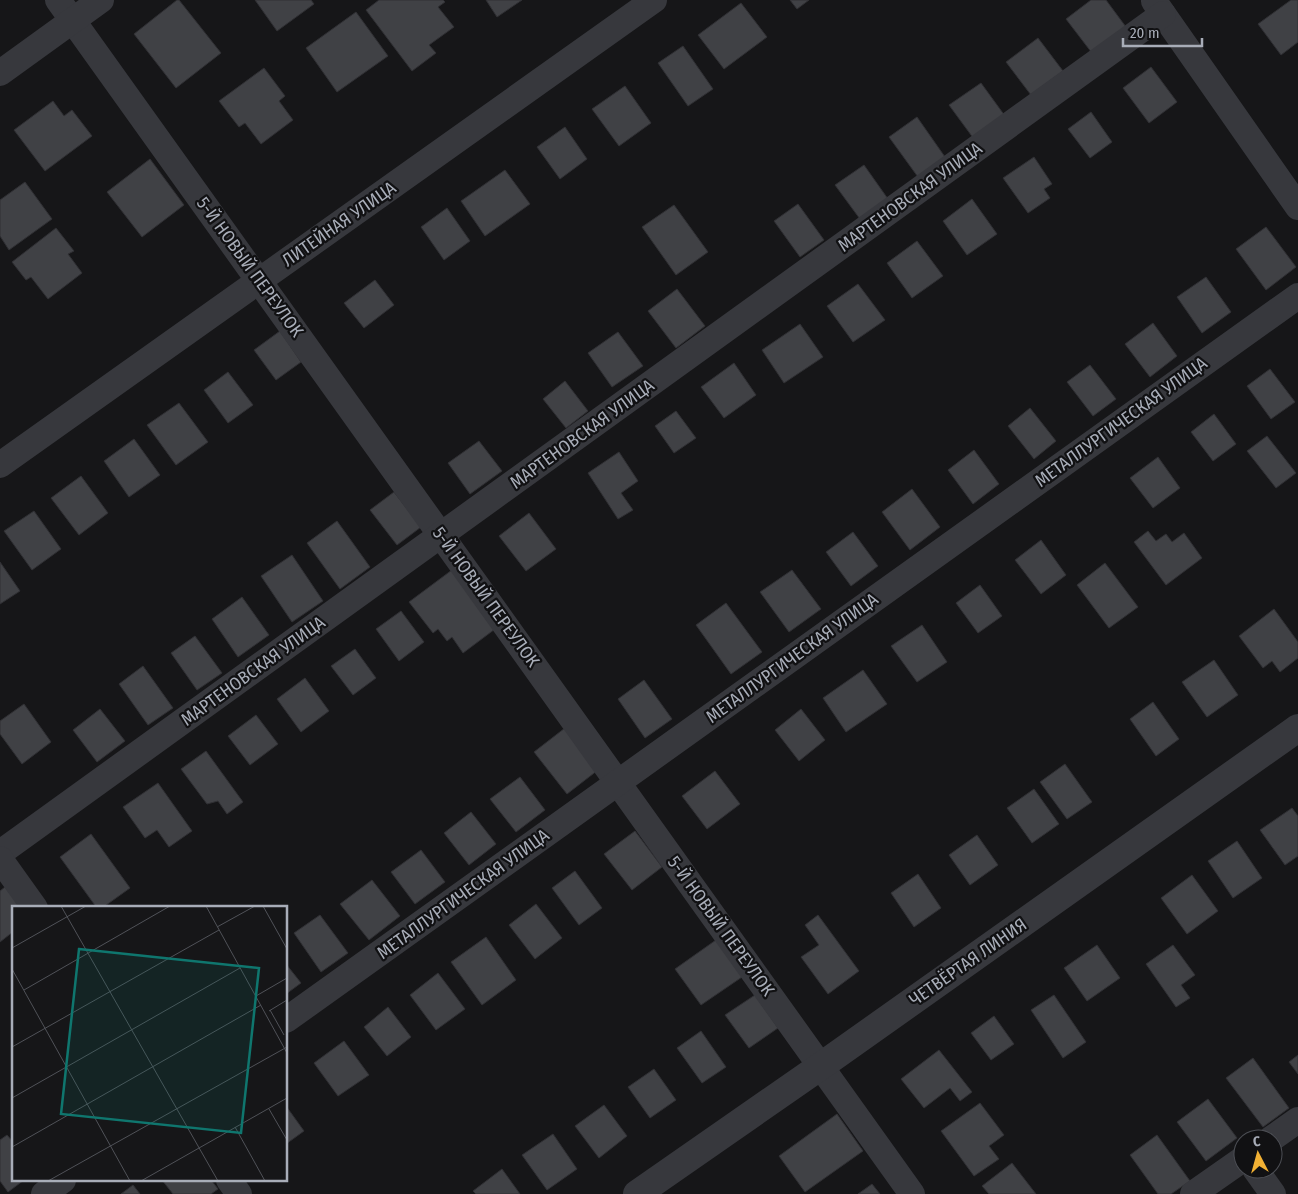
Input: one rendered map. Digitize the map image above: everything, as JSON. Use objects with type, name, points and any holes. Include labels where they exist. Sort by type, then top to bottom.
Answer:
[{"type":"street","points":[[0,73],[66,10],[101,0]]},
{"type":"street","name":"ЛИТЕЙНАЯ УЛИЦА","points":[[0,465],[654,0]]},
{"type":"street","points":[[1158,7],[1298,206]]},
{"type":"street","name":"МАРТЕНОВСКАЯ УЛИЦА","points":[[0,853],[441,535],[1158,7]]},
{"type":"street","name":"5-Й НОВЫЙ ПЕРЕУЛОК","points":[[66,10],[912,1194]]},
{"type":"street","name":"МЕТАЛЛУРГИЧЕСКАЯ УЛИЦА","points":[[288,1019],[1298,296]]},
{"type":"street","name":"ЧЕТВЁРТАЯ ЛИНИЯ","points":[[637,1194],[1298,728]]},
{"type":"street","points":[[0,859],[34,906]]},
{"type":"street","points":[[1283,1131],[1298,1120]]},
{"type":"street","points":[[1193,1194],[1233,1166]]},
{"type":"street","points":[[1262,1179],[1273,1194]]},
{"type":"street","points":[[44,1194],[60,1182]]},
{"type":"street","points":[[230,1182],[239,1194]]},
{"type":"building","points":[[179,0],[221,53],[176,88],[134,34]]},
{"type":"building","points":[[255,0],[311,0],[314,4],[277,31]]},
{"type":"building","points":[[379,0],[443,0],[445,2],[438,7],[454,27],[429,45],[436,53],[412,71],[366,10]]},
{"type":"building","points":[[486,0],[522,0],[497,17]]},
{"type":"building","points":[[790,0],[809,0],[797,9]]},
{"type":"building","points":[[1091,0],[1106,0],[1126,27],[1092,53],[1066,19]]},
{"type":"building","points":[[1291,0],[1298,0],[1298,42],[1281,55],[1258,24]]},
{"type":"building","points":[[741,3],[767,37],[724,69],[698,35]]},
{"type":"building","points":[[356,12],[388,56],[337,92],[306,48]]},
{"type":"building","points":[[1038,38],[1063,71],[1031,95],[1006,62]]},
{"type":"building","points":[[683,46],[713,89],[688,106],[658,63]]},
{"type":"building","points":[[1151,67],[1177,102],[1149,123],[1123,88]]},
{"type":"building","points":[[264,68],[285,96],[279,101],[293,120],[261,144],[245,123],[239,127],[219,101]]},
{"type":"building","points":[[981,83],[1005,116],[974,139],[949,105]]},
{"type":"building","points":[[625,86],[651,123],[619,146],[592,109]]},
{"type":"building","points":[[53,101],[64,116],[72,110],[92,136],[45,171],[14,130]]},
{"type":"building","points":[[1091,112],[1112,142],[1090,158],[1068,129]]},
{"type":"building","points":[[917,117],[945,157],[918,177],[889,137]]},
{"type":"building","points":[[565,127],[587,159],[560,179],[537,147]]},
{"type":"building","points":[[1034,157],[1052,184],[1044,189],[1050,198],[1028,213],[1003,178]]},
{"type":"building","points":[[150,159],[184,205],[142,237],[107,192]]},
{"type":"building","points":[[864,165],[888,199],[860,219],[835,185]]},
{"type":"building","points":[[505,170],[530,204],[485,236],[461,201]]},
{"type":"building","points":[[25,182],[52,219],[9,250],[0,236],[0,200]]},
{"type":"building","points":[[972,199],[997,234],[967,255],[943,221]]},
{"type":"building","points":[[798,204],[824,240],[800,257],[774,221]]},
{"type":"building","points":[[674,205],[708,252],[676,275],[642,227]]},
{"type":"building","points":[[447,208],[470,241],[444,260],[421,227]]},
{"type":"building","points":[[1266,227],[1296,267],[1266,290],[1236,249]]},
{"type":"building","points":[[56,228],[74,251],[68,254],[82,273],[48,299],[31,277],[26,280],[12,262]]},
{"type":"building","points":[[917,241],[943,276],[912,298],[887,263]]},
{"type":"building","points":[[1206,277],[1231,312],[1202,333],[1177,297]]},
{"type":"building","points":[[375,280],[394,305],[364,328],[344,303]]},
{"type":"building","points":[[858,284],[885,320],[853,342],[827,306]]},
{"type":"building","points":[[677,289],[705,326],[676,348],[648,311]]},
{"type":"building","points":[[1153,323],[1177,356],[1150,377],[1125,344]]},
{"type":"building","points":[[800,324],[823,357],[784,383],[762,350]]},
{"type":"building","points":[[280,331],[301,362],[276,380],[254,350]]},
{"type":"building","points":[[618,332],[643,366],[612,387],[588,353]]},
{"type":"building","points":[[734,363],[756,395],[724,418],[701,387]]},
{"type":"building","points":[[1090,365],[1116,399],[1093,416],[1067,382]]},
{"type":"building","points":[[1270,369],[1295,402],[1271,419],[1247,386]]},
{"type":"building","points":[[228,372],[253,405],[228,423],[204,390]]},
{"type":"building","points":[[565,381],[588,411],[566,428],[543,399]]},
{"type":"building","points":[[179,403],[208,442],[176,465],[147,425]]},
{"type":"building","points":[[1030,408],[1056,441],[1034,459],[1008,426]]},
{"type":"building","points":[[676,411],[696,438],[674,453],[655,426]]},
{"type":"building","points":[[1214,414],[1236,444],[1213,461],[1191,432]]},
{"type":"building","points":[[1267,436],[1296,473],[1276,488],[1247,451]]},
{"type":"building","points":[[134,439],[160,475],[129,497],[104,461]]},
{"type":"building","points":[[479,441],[502,471],[470,494],[448,463]]},
{"type":"building","points":[[974,450],[999,484],[973,504],[948,470]]},
{"type":"building","points":[[619,452],[638,481],[621,493],[633,510],[618,519],[588,473]]},
{"type":"building","points":[[1158,457],[1180,488],[1153,508],[1130,478]]},
{"type":"building","points":[[81,476],[108,513],[79,535],[51,498]]},
{"type":"building","points":[[912,489],[940,527],[910,550],[882,512]]},
{"type":"building","points":[[394,492],[421,527],[397,545],[370,510]]},
{"type":"building","points":[[34,511],[61,549],[32,570],[4,531]]},
{"type":"building","points":[[529,513],[556,549],[526,571],[499,536]]},
{"type":"building","points":[[337,521],[370,567],[340,589],[307,543]]},
{"type":"building","points":[[1148,531],[1156,541],[1166,534],[1172,542],[1184,533],[1202,558],[1166,585],[1134,542]]},
{"type":"building","points":[[853,532],[878,566],[851,586],[826,552]]},
{"type":"building","points":[[1041,540],[1066,575],[1041,594],[1015,560]]},
{"type":"building","points":[[292,555],[323,601],[292,622],[261,576]]},
{"type":"building","points":[[0,562],[20,591],[0,604]]},
{"type":"building","points":[[1105,563],[1138,607],[1109,628],[1077,585]]},
{"type":"building","points":[[456,567],[499,626],[463,653],[452,637],[447,641],[438,629],[433,633],[409,602]]},
{"type":"building","points":[[792,570],[821,609],[789,632],[760,592]]},
{"type":"building","points":[[980,585],[1002,616],[978,633],[956,603]]},
{"type":"building","points":[[242,597],[269,635],[238,657],[212,619]]},
{"type":"building","points":[[726,603],[762,652],[731,674],[696,625]]},
{"type":"building","points":[[1274,609],[1298,642],[1298,658],[1280,672],[1272,661],[1263,668],[1239,636]]},
{"type":"building","points":[[401,611],[424,642],[399,661],[376,629]]},
{"type":"building","points":[[922,625],[947,662],[917,682],[891,646]]},
{"type":"building","points":[[195,636],[222,673],[197,690],[171,653]]},
{"type":"building","points":[[355,649],[376,678],[353,695],[331,666]]},
{"type":"building","points":[[1214,660],[1238,695],[1207,717],[1182,682]]},
{"type":"building","points":[[143,666],[173,708],[148,725],[119,684]]},
{"type":"building","points":[[863,670],[887,704],[846,732],[823,698]]},
{"type":"building","points":[[305,678],[329,711],[301,732],[277,699]]},
{"type":"building","points":[[644,680],[672,719],[645,738],[618,699]]},
{"type":"building","points":[[1153,702],[1179,739],[1156,756],[1130,719]]},
{"type":"building","points":[[24,704],[51,742],[22,764],[0,734],[0,721]]},
{"type":"building","points":[[100,709],[125,741],[97,762],[73,730]]},
{"type":"building","points":[[801,709],[825,740],[799,761],[775,730]]},
{"type":"building","points":[[256,715],[278,744],[250,765],[228,736]]},
{"type":"building","points":[[565,728],[598,770],[567,794],[534,752]]},
{"type":"building","points":[[206,751],[243,802],[227,814],[218,801],[207,804],[181,769]]},
{"type":"building","points":[[1065,764],[1092,802],[1067,819],[1040,782]]},
{"type":"building","points":[[715,771],[740,804],[707,829],[682,796]]},
{"type":"building","points":[[520,777],[545,810],[516,832],[490,799]]},
{"type":"building","points":[[158,783],[192,831],[169,847],[157,830],[145,838],[123,807]]},
{"type":"building","points":[[1034,789],[1059,824],[1032,843],[1007,808]]},
{"type":"building","points":[[1292,808],[1298,816],[1298,856],[1285,865],[1260,830]]},
{"type":"building","points":[[471,812],[496,844],[469,865],[444,833]]},
{"type":"building","points":[[635,831],[662,867],[632,890],[604,854]]},
{"type":"building","points":[[91,834],[130,888],[105,906],[96,906],[60,857]]},
{"type":"building","points":[[977,835],[998,865],[970,885],[949,855]]},
{"type":"building","points":[[1237,841],[1262,878],[1233,898],[1208,861]]},
{"type":"building","points":[[421,850],[445,882],[415,904],[391,872]]},
{"type":"building","points":[[575,871],[602,908],[579,925],[552,888]]},
{"type":"building","points":[[918,874],[941,908],[914,927],[891,893]]},
{"type":"building","points":[[1192,875],[1218,911],[1187,934],[1161,898]]},
{"type":"building","points":[[372,880],[400,916],[369,940],[340,904]]},
{"type":"building","points":[[5,887],[19,906],[12,906],[12,933],[0,942],[0,891]]},
{"type":"building","points":[[536,904],[562,938],[535,959],[509,925]]},
{"type":"building","points":[[320,915],[348,953],[321,972],[294,933]]},
{"type":"building","points":[[818,915],[859,971],[828,994],[801,957],[819,945],[805,925]]},
{"type":"building","points":[[486,937],[516,980],[482,1005],[451,962]]},
{"type":"building","points":[[716,940],[742,977],[701,1005],[675,969]]},
{"type":"building","points":[[1097,945],[1120,978],[1087,1001],[1064,968]]},
{"type":"building","points":[[1173,945],[1195,975],[1181,985],[1190,998],[1176,1007],[1146,964]]},
{"type":"building","points":[[288,967],[301,983],[288,993]]},
{"type":"building","points":[[438,973],[465,1009],[436,1030],[410,995]]},
{"type":"building","points":[[755,995],[778,1028],[749,1048],[725,1015]]},
{"type":"building","points":[[1054,995],[1086,1042],[1063,1058],[1031,1010]]},
{"type":"building","points":[[388,1007],[411,1037],[387,1056],[364,1027]]},
{"type":"building","points":[[994,1016],[1014,1044],[991,1060],[971,1033]]},
{"type":"building","points":[[701,1031],[726,1067],[702,1083],[677,1048]]},
{"type":"building","points":[[344,1041],[369,1075],[338,1096],[314,1063]]},
{"type":"building","points":[[939,1050],[972,1092],[960,1101],[950,1088],[924,1108],[901,1079]]},
{"type":"building","points":[[1298,1055],[1298,1074],[1289,1062]]},
{"type":"building","points":[[1253,1058],[1289,1108],[1263,1127],[1226,1078]]},
{"type":"building","points":[[654,1069],[676,1100],[650,1118],[628,1087]]},
{"type":"building","points":[[1208,1099],[1233,1133],[1233,1141],[1206,1161],[1177,1122]]},
{"type":"building","points":[[980,1103],[1004,1135],[989,1146],[999,1159],[974,1176],[941,1131]]},
{"type":"building","points":[[604,1105],[627,1136],[599,1158],[575,1126]]},
{"type":"building","points":[[288,1109],[304,1131],[288,1143]]},
{"type":"building","points":[[837,1114],[863,1151],[805,1192],[779,1156]]},
{"type":"building","points":[[553,1134],[577,1169],[547,1190],[522,1155]]},
{"type":"building","points":[[7,1135],[12,1141],[12,1182],[21,1182],[8,1192],[0,1181],[0,1140]]},
{"type":"building","points":[[1157,1135],[1190,1181],[1171,1194],[1158,1194],[1130,1155]]},
{"type":"building","points":[[1012,1163],[1036,1194],[989,1194],[982,1186]]},
{"type":"building","points":[[502,1169],[520,1194],[476,1194],[473,1191]]},
{"type":"building","points":[[164,1182],[213,1182],[218,1189],[211,1194],[173,1194]]},
{"type":"building","points":[[872,1184],[880,1194],[858,1194]]},
{"type":"building","points":[[133,1185],[140,1194],[121,1194]]}]
